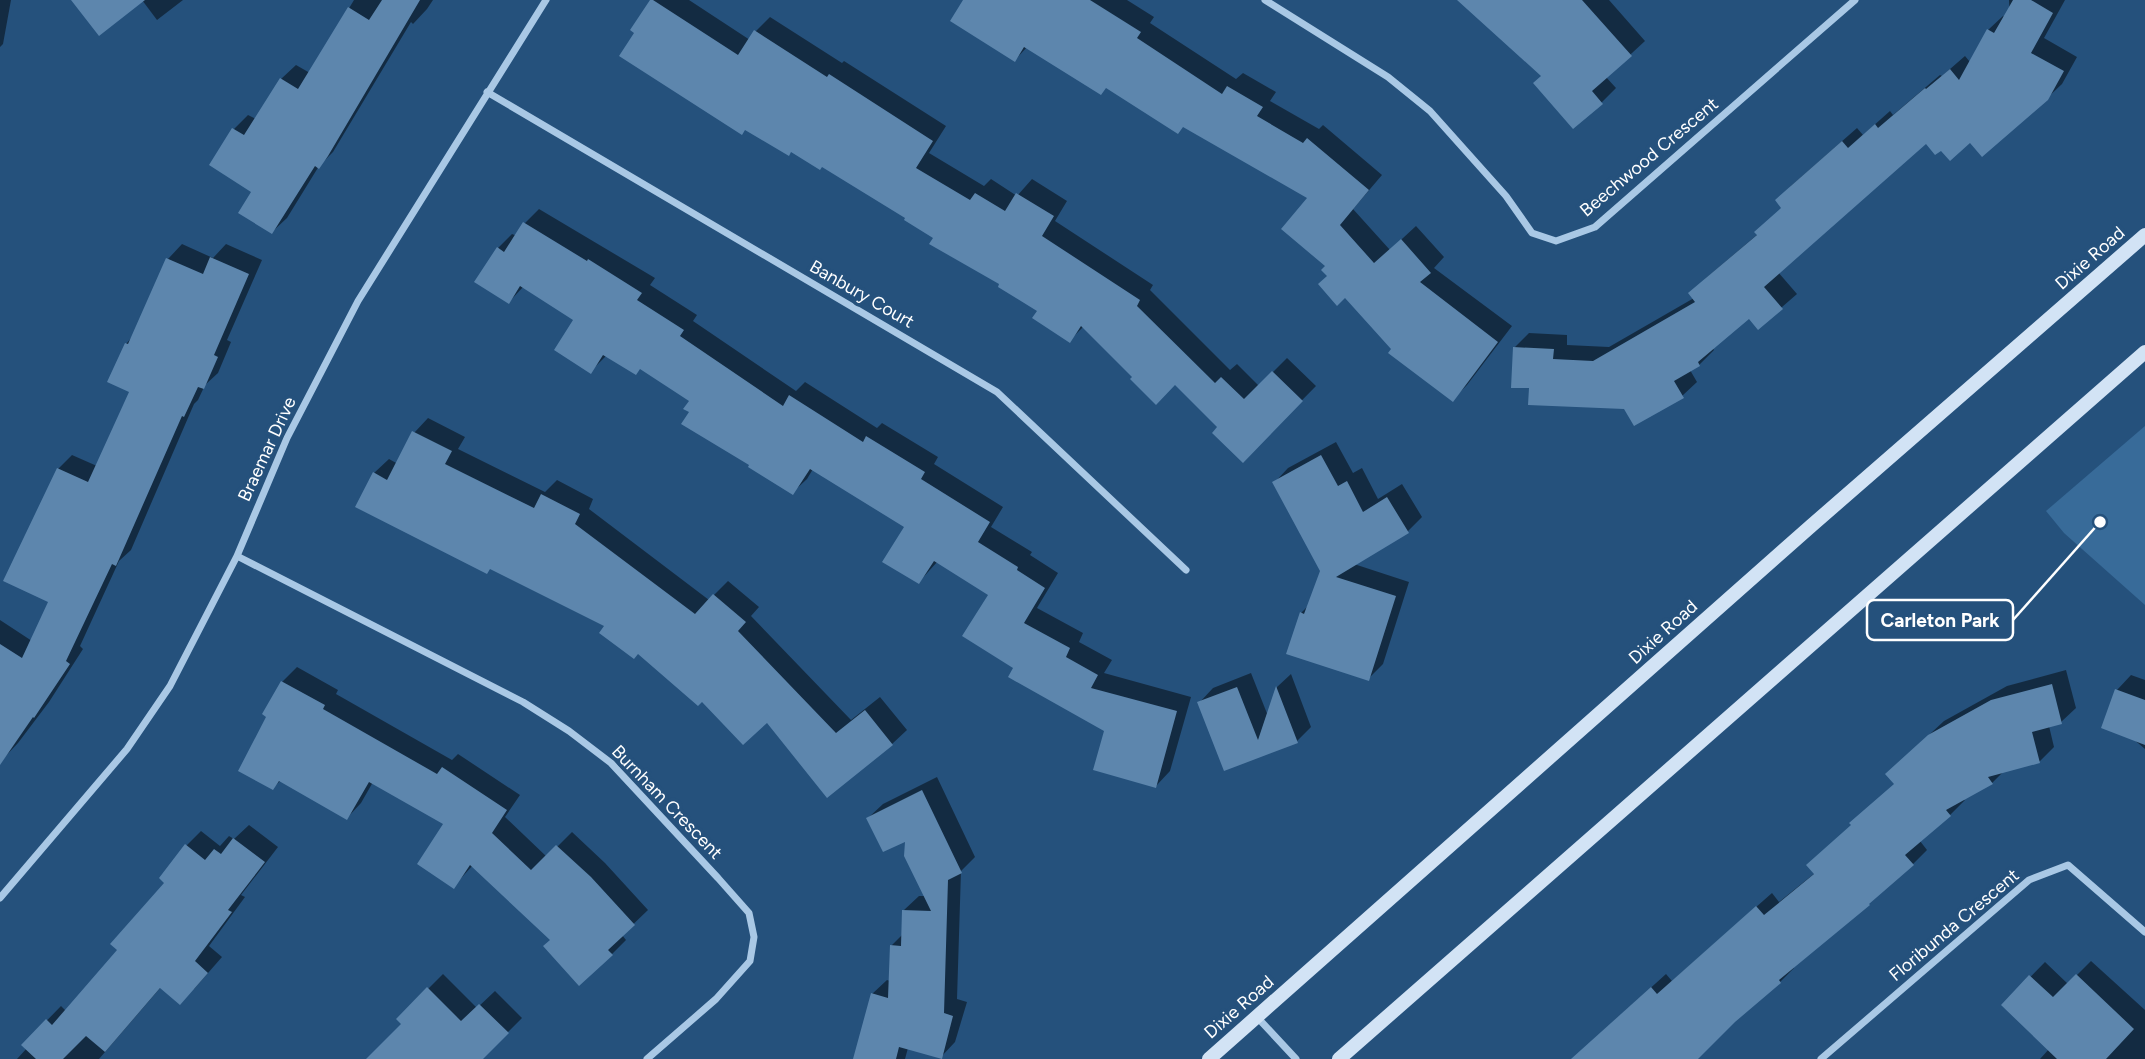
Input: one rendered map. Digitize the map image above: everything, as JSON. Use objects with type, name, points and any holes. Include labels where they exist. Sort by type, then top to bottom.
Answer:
[{"type":"main road","name":"Dixie Road","points":[[1209,1059],[2145,235]]},
{"type":"main road","points":[[1339,1059],[2145,352]]},
{"type":"street","name":"Braemar Drive","points":[[0,898],[127,749],[170,686],[237,556],[287,438],[358,302],[545,0]]},
{"type":"street","name":"Beechwood Crescent","points":[[1265,0],[1388,77],[1430,111],[1506,195],[1532,233],[1556,241],[1595,227],[1855,0]]},
{"type":"street","name":"Banbury Court","points":[[487,92],[997,392],[1186,570]]},
{"type":"street","name":"Burnham Crescent","points":[[237,556],[523,702],[569,731],[611,763],[748,913],[754,937],[750,961],[716,999],[647,1059]]},
{"type":"street","name":"Floribunda Crescent","points":[[1821,1059],[2029,880],[2068,865],[2145,932]]},
{"type":"street","points":[[1257,1017],[1296,1059]]},
{"type":"shaded area","points":[[2145,426],[2145,605],[2064,533],[2046,511]]},
{"type":"building","points":[[71,0],[145,0],[99,36]]},
{"type":"building","points":[[382,0],[420,0],[328,156],[319,169],[315,166],[272,234],[238,213],[251,192],[209,165],[232,128],[244,135],[280,78],[298,89],[348,7],[369,20]]},
{"type":"building","points":[[650,0],[738,55],[754,30],[827,77],[829,74],[933,141],[916,168],[970,200],[975,193],[1005,211],[1016,193],[1054,216],[1042,236],[1140,300],[1137,306],[1215,383],[1221,377],[1244,399],[1272,371],[1303,401],[1243,463],[1212,433],[1217,427],[1175,385],[1156,405],[1081,326],[1070,343],[1032,318],[1037,311],[998,287],[999,284],[929,244],[933,238],[904,220],[905,218],[822,167],[820,170],[791,152],[789,156],[745,130],[742,135],[619,56],[634,33],[630,30]]},
{"type":"building","points":[[963,0],[1090,0],[1141,32],[1137,38],[1222,94],[1227,86],[1263,107],[1257,116],[1303,143],[1307,138],[1369,190],[1340,225],[1374,263],[1401,239],[1431,273],[1420,282],[1498,342],[1453,402],[1388,353],[1391,349],[1345,298],[1337,306],[1318,284],[1327,276],[1321,270],[1325,266],[1281,229],[1307,198],[1183,127],[1178,134],[1106,88],[1101,95],[1024,47],[1015,62],[950,21]]},
{"type":"building","points":[[1457,0],[1582,0],[1632,56],[1592,91],[1603,104],[1573,129],[1533,83],[1541,76]]},
{"type":"building","points":[[2013,0],[2031,0],[2053,13],[2031,53],[2064,71],[2048,100],[1982,157],[1970,143],[1950,161],[1941,151],[1935,155],[1926,144],[1764,287],[1783,309],[1758,330],[1749,319],[1698,362],[1700,366],[1674,381],[1684,398],[1634,426],[1624,409],[1528,405],[1529,388],[1511,388],[1513,347],[1554,349],[1553,359],[1593,361],[1695,302],[1688,293],[1757,235],[1754,232],[1781,208],[1775,200],[1842,141],[1848,148],[1875,124],[1878,128],[1950,69],[1959,80],[1987,29],[1994,33]]},
{"type":"building","points":[[523,222],[642,293],[637,300],[684,330],[680,336],[783,406],[789,395],[863,442],[866,436],[925,472],[921,479],[990,522],[978,542],[1045,588],[1024,623],[1070,648],[1066,657],[1098,675],[1091,688],[1177,711],[1156,788],[1093,770],[1104,731],[1008,677],[1013,668],[962,636],[988,595],[934,561],[919,584],[882,562],[904,527],[810,469],[793,495],[681,424],[689,412],[683,409],[689,401],[640,369],[636,375],[603,355],[591,374],[554,350],[573,320],[520,286],[509,304],[474,282],[497,247],[504,252]]},
{"type":"building","points":[[210,257],[249,274],[214,355],[218,357],[204,389],[198,387],[184,417],[182,416],[116,566],[112,564],[66,661],[70,664],[0,765],[0,644],[22,658],[48,602],[3,581],[57,468],[88,482],[129,392],[107,382],[125,343],[128,344],[166,258],[203,274]]},
{"type":"building","points":[[412,431],[452,451],[445,464],[534,508],[541,494],[580,514],[575,524],[695,614],[713,594],[746,622],[738,631],[836,733],[865,710],[893,745],[827,798],[767,723],[743,745],[702,702],[698,706],[638,654],[634,659],[599,633],[604,626],[490,569],[487,574],[355,507],[373,472],[387,480]]},
{"type":"building","points":[[1321,455],[1338,486],[1347,481],[1363,512],[1387,497],[1409,533],[1336,577],[1396,596],[1369,681],[1286,654],[1300,612],[1304,614],[1320,571],[1272,482]]},
{"type":"building","points":[[281,681],[325,705],[323,709],[437,774],[442,767],[507,810],[492,833],[531,870],[556,845],[591,877],[635,925],[608,950],[613,955],[579,986],[543,946],[550,940],[470,865],[454,889],[417,864],[443,824],[369,782],[347,820],[279,781],[273,790],[238,771],[266,717],[262,714]]},
{"type":"building","points":[[2052,684],[2062,724],[2032,732],[2040,763],[1988,777],[1993,784],[1946,810],[1951,816],[1905,855],[1914,865],[1779,980],[1781,983],[1735,1022],[1698,1059],[1571,1059],[1651,987],[1657,994],[1756,906],[1764,915],[1814,874],[1806,865],[1894,784],[1885,774],[1928,735],[1991,700]]},
{"type":"building","points":[[1276,686],[1298,743],[1224,771],[1197,702],[1237,687],[1258,740]]},
{"type":"building","points":[[2115,689],[2145,700],[2145,745],[2101,728]]},
{"type":"building","points":[[922,790],[962,873],[948,880],[944,1013],[953,1016],[942,1059],[899,1047],[896,1059],[853,1059],[871,993],[888,998],[890,945],[901,946],[902,910],[931,911],[904,856],[905,842],[883,852],[866,818]]},
{"type":"building","points":[[233,838],[265,862],[228,910],[232,912],[195,961],[208,973],[180,1005],[160,988],[105,1052],[86,1036],[63,1059],[36,1059],[21,1045],[46,1019],[52,1025],[117,950],[110,944],[164,883],[159,878],[185,844],[205,860],[214,849],[221,854]]},
{"type":"building","points":[[2076,974],[2134,1029],[2106,1059],[2057,1059],[2001,1005],[2029,975],[2053,997]]},
{"type":"building","points":[[427,987],[461,1021],[479,1004],[509,1033],[483,1059],[366,1059],[401,1024],[396,1019]]},
{"type":"place","name":"Carleton Park","points":[[2100,522]]}]
